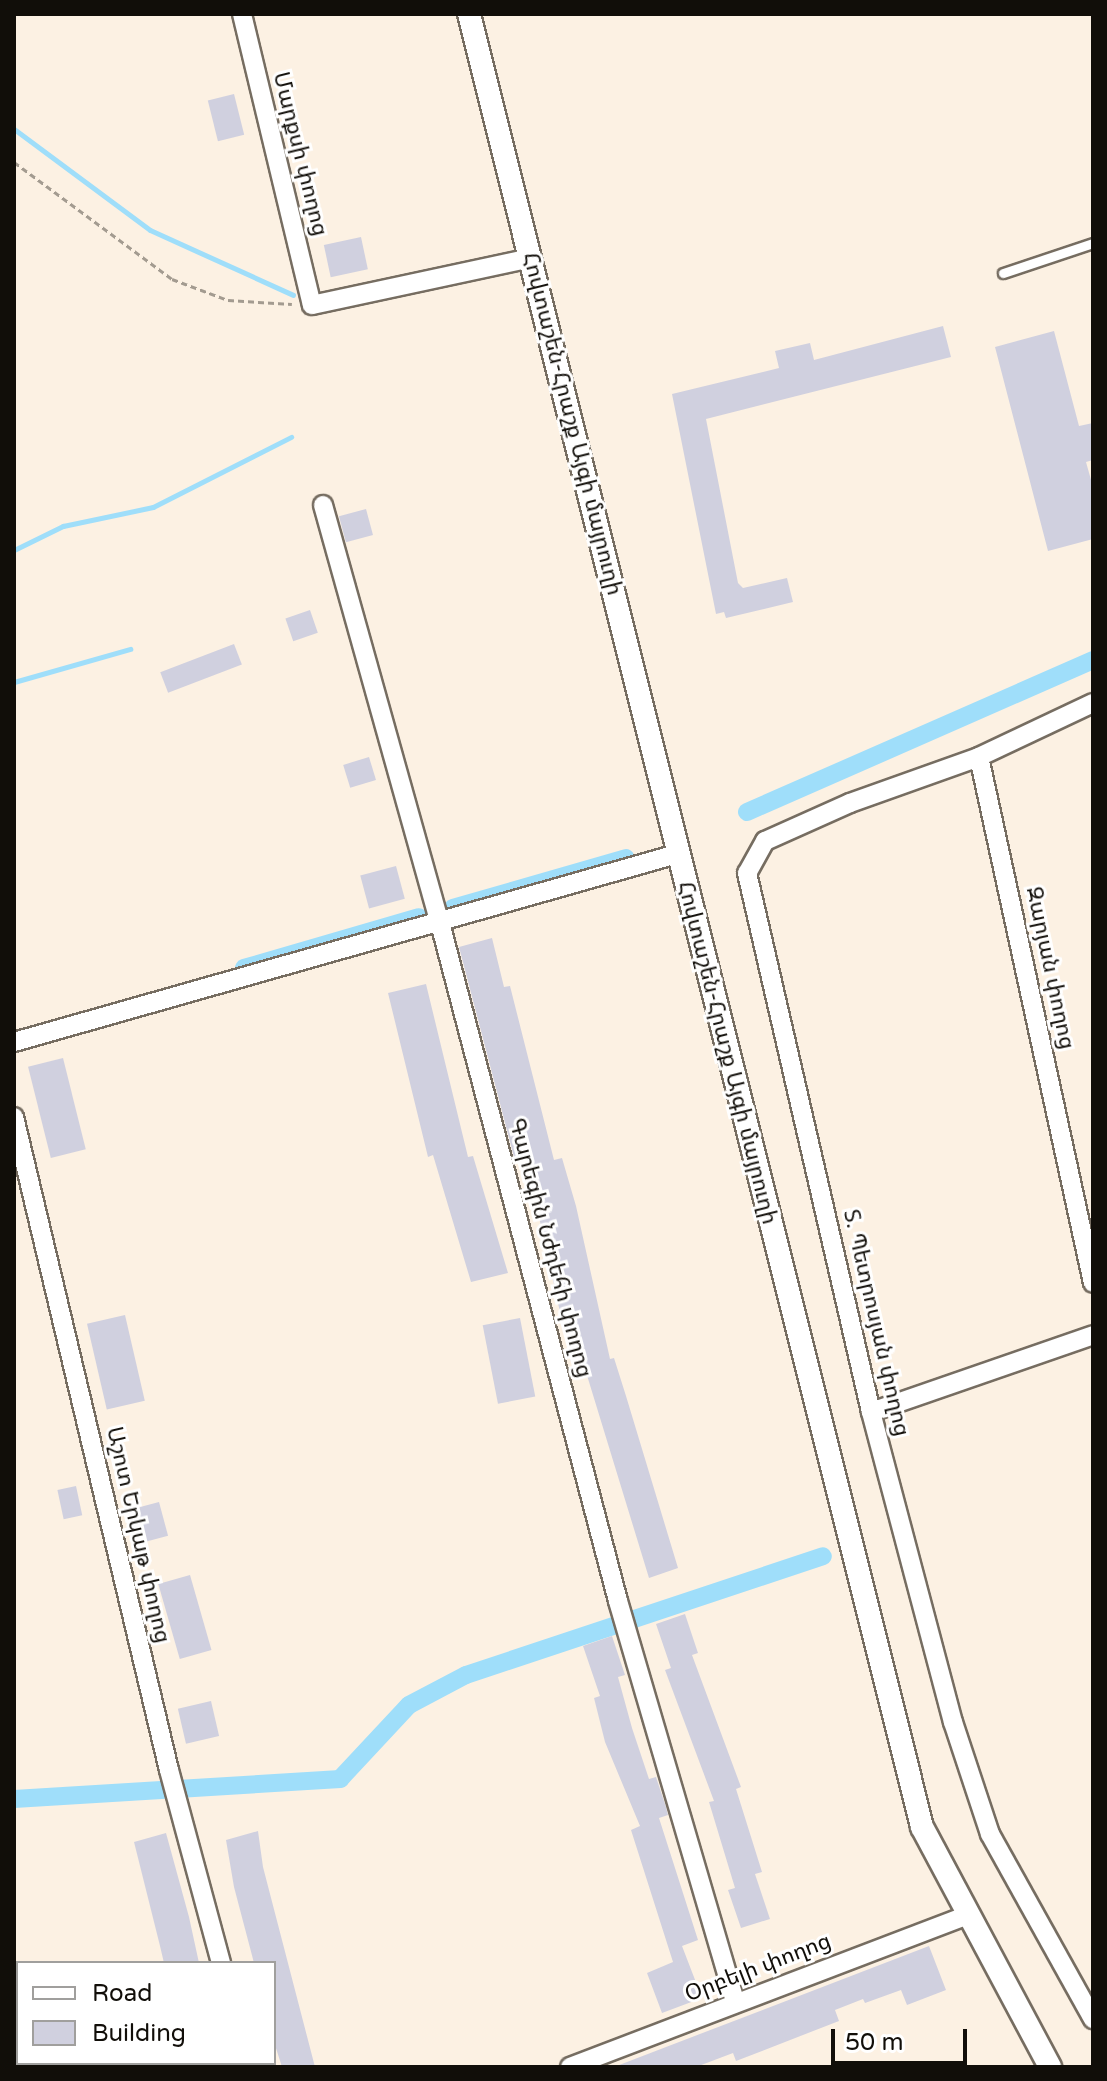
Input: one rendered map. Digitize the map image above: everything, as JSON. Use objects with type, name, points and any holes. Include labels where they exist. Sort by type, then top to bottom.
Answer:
[{"type":"street","name":"Մարքսի փողոց","points":[[242,14],[312,305]]},
{"type":"street","name":"Հովտաշեն-Հրաշք Այգի մայրուղի","points":[[469,14],[922,1827],[965,1916],[1050,2067]]},
{"type":"street","points":[[312,305],[531,258]]},
{"type":"street","name":"Գարեգին Նժդեհի փողոց","points":[[323,505],[440,923],[618,1601],[735,2001]]},
{"type":"street","name":"Տ. Պետրոսյան փողոց","points":[[1093,703],[979,757],[850,803],[765,841],[747,873],[871,1412],[953,1722],[990,1834],[1093,2019]]},
{"type":"street","name":"Զարյան փողոց","points":[[979,757],[1093,1283]]},
{"type":"street","points":[[14,1042],[677,854]]},
{"type":"street","name":"Աշոտ Երկաթ փողոց","points":[[14,1117],[178,1807],[220,1961]]},
{"type":"street","points":[[871,1412],[1093,1335]]},
{"type":"street","name":"Օրբելի փողոց","points":[[570,2067],[735,2001],[965,1916]]},
{"type":"lane","points":[[1003,273],[1093,243]]},
{"type":"path","points":[[14,162],[172,279],[228,300],[312,305]]},
{"type":"building","points":[[234,94],[244,135],[218,141],[208,101]]},
{"type":"building","points":[[361,237],[368,269],[331,277],[324,245]]},
{"type":"building","points":[[943,326],[951,357],[706,419],[738,583],[743,588],[787,578],[793,602],[726,618],[724,612],[716,614],[672,394],[779,368],[775,351],[810,343],[814,360]]},
{"type":"building","points":[[1054,331],[1079,426],[1093,423],[1093,460],[1086,462],[1093,487],[1093,539],[1048,551],[995,347]]},
{"type":"building","points":[[366,509],[373,535],[346,542],[339,516]]},
{"type":"building","points":[[310,610],[318,633],[293,641],[285,618]]},
{"type":"building","points":[[234,644],[242,665],[168,693],[160,672]]},
{"type":"building","points":[[369,757],[376,780],[350,788],[343,765]]},
{"type":"building","points":[[396,866],[405,899],[369,908],[360,876]]},
{"type":"building","points":[[492,938],[504,987],[510,986],[554,1160],[562,1158],[576,1206],[610,1359],[614,1358],[678,1568],[649,1578],[582,1359],[571,1362],[535,1199],[521,1155],[514,1157],[459,947]]},
{"type":"building","points":[[426,984],[468,1157],[473,1156],[508,1273],[471,1282],[433,1155],[428,1157],[388,993]]},
{"type":"building","points":[[63,1058],[86,1149],[51,1158],[28,1067]]},
{"type":"building","points":[[125,1315],[145,1401],[107,1410],[87,1324]]},
{"type":"building","points":[[520,1318],[535,1397],[498,1404],[483,1325]]},
{"type":"building","points":[[76,1486],[82,1515],[64,1519],[57,1490]]},
{"type":"building","points":[[159,1502],[168,1536],[135,1545],[126,1511]]},
{"type":"building","points":[[190,1575],[211,1650],[180,1659],[158,1584]]},
{"type":"building","points":[[685,1614],[698,1653],[692,1655],[741,1787],[736,1789],[762,1872],[755,1874],[770,1919],[741,1928],[728,1890],[735,1888],[709,1802],[714,1801],[665,1670],[671,1668],[656,1624]]},
{"type":"building","points":[[612,1636],[625,1675],[618,1677],[632,1728],[649,1779],[656,1777],[666,1807],[668,1815],[659,1818],[698,1940],[682,1946],[702,1998],[662,2013],[647,1973],[673,1962],[631,1830],[640,1826],[605,1742],[594,1698],[600,1696],[583,1646]]},
{"type":"building","points":[[211,1701],[219,1736],[186,1744],[178,1709]]},
{"type":"building","points":[[258,1831],[263,1867],[315,2067],[282,2067],[276,2048],[276,1961],[253,1961],[234,1887],[226,1840]]},
{"type":"building","points":[[166,1833],[199,1961],[164,1961],[134,1842]]},
{"type":"building","points":[[929,1946],[946,1990],[907,2005],[901,1990],[865,2003],[863,1999],[835,2010],[839,2021],[736,2061],[733,2053],[696,2067],[614,2067]]},
{"type":"waterway","points":[[14,129],[150,230],[293,295]]},
{"type":"waterway","points":[[14,550],[63,526],[153,507],[291,437]]},
{"type":"waterway","points":[[14,682],[130,649]]},
{"type":"waterway","points":[[747,812],[1093,660]]},
{"type":"waterway","points":[[453,908],[626,858]]},
{"type":"waterway","points":[[244,968],[419,917]]},
{"type":"waterway","points":[[14,1799],[340,1779],[409,1705],[466,1675],[823,1556]]}]
